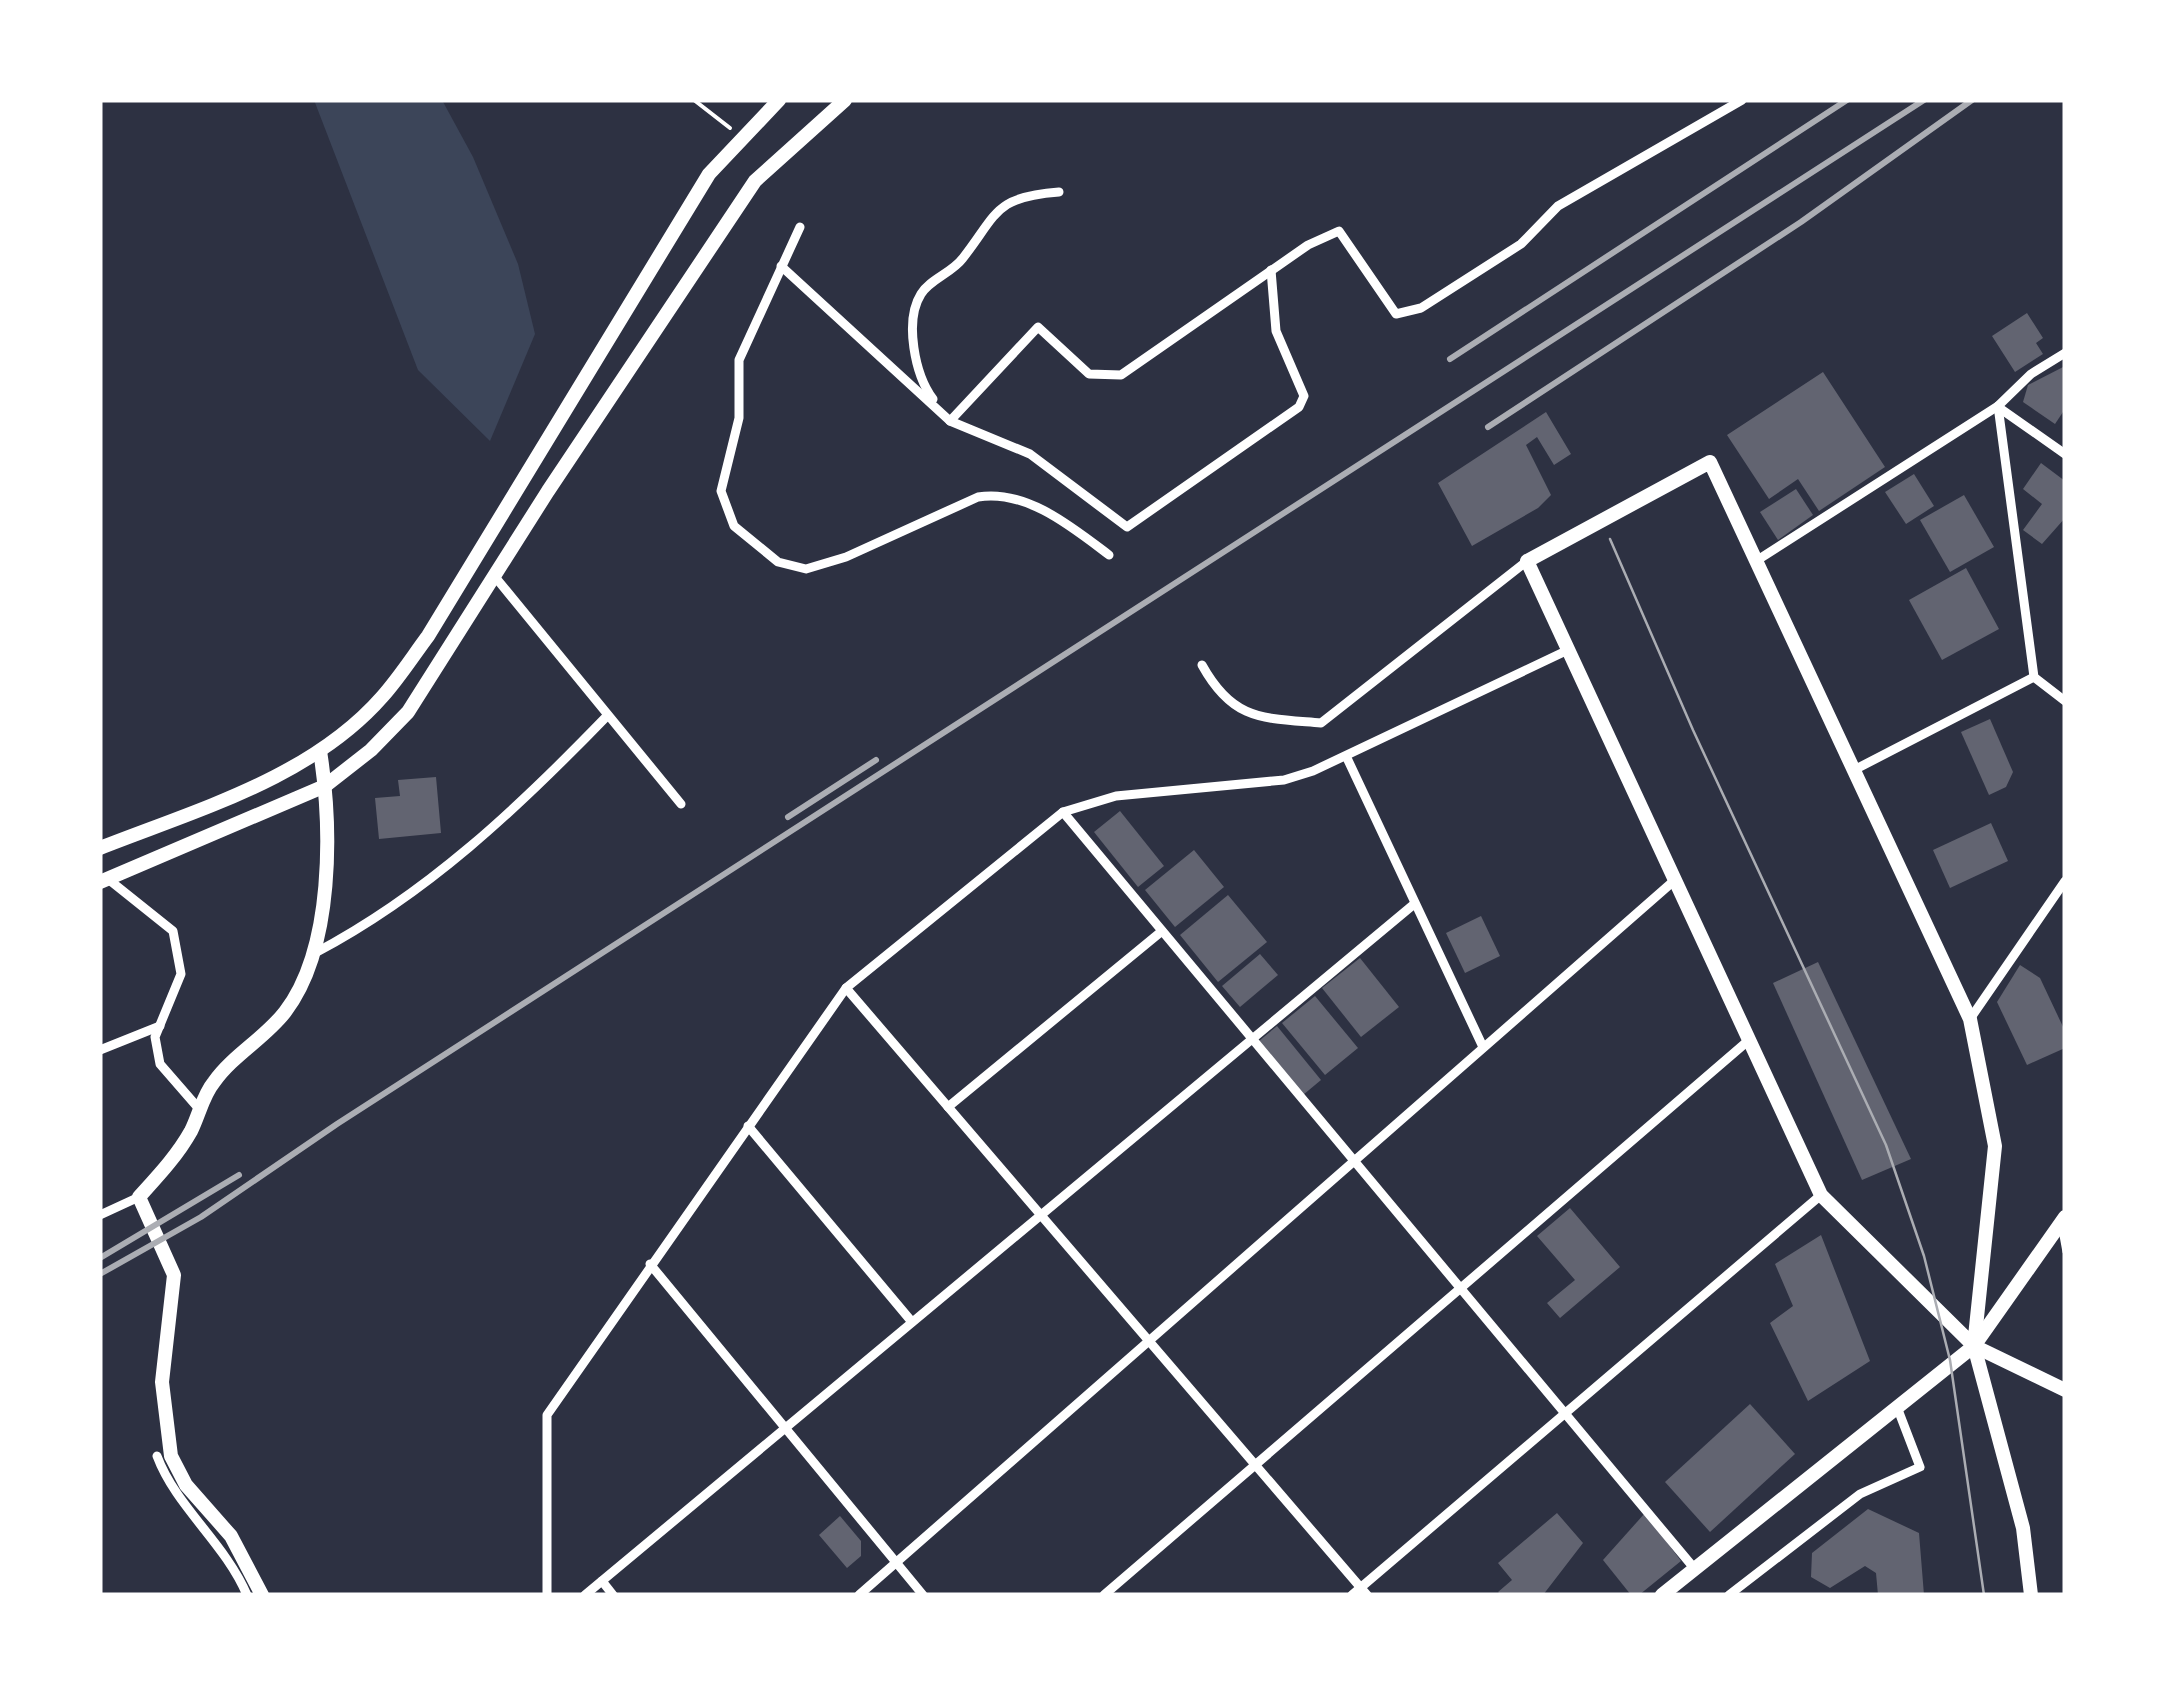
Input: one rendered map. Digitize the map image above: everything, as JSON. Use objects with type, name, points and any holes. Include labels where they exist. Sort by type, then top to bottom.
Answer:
[{"type":"main road","points":[[100,848],[248,790],[320,751],[381,699],[428,636],[709,174],[780,100]]},
{"type":"main road","points":[[104,880],[325,786],[371,750],[408,712],[754,181],[845,100]]},
{"type":"main road","points":[[2032,1595],[2023,1528],[1974,1346],[1995,1146],[1970,1019],[1710,462],[1527,561],[1821,1195],[1974,1346],[2065,1390]]},
{"type":"main road","points":[[262,1595],[231,1536],[186,1485],[171,1456],[162,1382],[174,1275],[138,1197],[170,1164],[213,1082],[286,1011],[308,978],[322,932],[325,786],[320,751]]},
{"type":"main road","points":[[1662,1595],[1974,1346],[2062,1220]]},
{"type":"street","points":[[950,420],[1038,327],[1089,374],[1121,375],[1271,270],[1339,231],[1396,314],[1421,308],[1521,244],[1558,206],[1742,100]]},
{"type":"street","points":[[950,420],[927,390],[917,360],[913,324],[921,294],[953,270],[984,223],[1007,202],[1059,192]]},
{"type":"street","points":[[800,227],[739,360],[740,418],[720,492],[734,526],[778,562],[806,569],[846,557],[978,497],[995,494],[1051,515],[1109,554]]},
{"type":"street","points":[[781,266],[950,420],[1030,454],[1127,527],[1300,407],[1304,396],[1276,331],[1271,270]]},
{"type":"street","points":[[1756,561],[1998,406],[2031,374],[2065,353]]},
{"type":"street","points":[[1998,406],[2065,454]]},
{"type":"street","points":[[1998,406],[2034,677],[2065,701]]},
{"type":"street","points":[[1202,666],[1220,697],[1256,718],[1320,722],[1527,561]]},
{"type":"street","points":[[496,578],[606,718],[681,804]]},
{"type":"street","points":[[547,1595],[547,1415],[846,988],[1063,812],[1116,796],[1284,780],[1347,758],[1568,650]]},
{"type":"street","points":[[1854,770],[2034,677]]},
{"type":"street","points":[[315,954],[413,896],[548,776],[606,718]]},
{"type":"street","points":[[1347,758],[1412,905],[1483,1047]]},
{"type":"street","points":[[1063,812],[1694,1568]]},
{"type":"street","points":[[859,1595],[1676,878]]},
{"type":"street","points":[[104,880],[173,931],[181,974],[156,1036],[160,1064],[200,1110]]},
{"type":"street","points":[[1970,1019],[2065,881]]},
{"type":"street","points":[[585,1595],[1412,905]]},
{"type":"street","points":[[948,1107],[1162,931]]},
{"type":"street","points":[[846,988],[1256,1465],[1360,1593],[1821,1195]]},
{"type":"street","points":[[100,1050],[160,1026]]},
{"type":"street","points":[[1104,1595],[1750,1040]]},
{"type":"street","points":[[748,1126],[912,1322]]},
{"type":"street","points":[[100,1215],[138,1197]]},
{"type":"street","points":[[650,1264],[924,1595]]},
{"type":"street","points":[[1728,1595],[1860,1494],[1920,1468],[1897,1408]]},
{"type":"street","points":[[157,1456],[167,1483],[236,1570],[247,1595]]},
{"type":"street","points":[[602,1581],[614,1595]]},
{"type":"lane","points":[[2062,1220],[2065,1252]]},
{"type":"path","points":[[694,100],[742,138]]},
{"type":"shaded area","points":[[314,100],[442,100],[473,157],[518,264],[535,334],[490,441],[418,370]]},
{"type":"building","points":[[2027,313],[2043,338],[2036,343],[2043,354],[2015,372],[1992,336]]},
{"type":"building","points":[[2065,366],[2065,409],[2055,424],[2023,402],[2028,385]]},
{"type":"building","points":[[1823,372],[1885,467],[1819,511],[1798,479],[1769,499],[1727,435]]},
{"type":"building","points":[[1546,412],[1571,454],[1554,465],[1537,437],[1526,445],[1551,495],[1538,508],[1472,546],[1438,483]]},
{"type":"building","points":[[2041,463],[2065,481],[2065,518],[2042,544],[2023,530],[2042,504],[2023,489]]},
{"type":"building","points":[[1914,474],[1934,506],[1906,524],[1885,492]]},
{"type":"building","points":[[1796,489],[1813,515],[1778,540],[1760,512]]},
{"type":"building","points":[[1964,495],[1994,547],[1950,572],[1920,520]]},
{"type":"building","points":[[1966,568],[1999,629],[1942,660],[1909,600]]},
{"type":"building","points":[[1990,719],[2013,772],[2006,787],[1989,795],[1961,732]]},
{"type":"building","points":[[436,777],[441,833],[379,839],[375,798],[400,796],[398,780]]},
{"type":"building","points":[[1120,811],[1164,866],[1138,887],[1094,832]]},
{"type":"building","points":[[1991,823],[2008,861],[1950,888],[1933,850]]},
{"type":"building","points":[[1194,850],[1224,887],[1175,927],[1145,890]]},
{"type":"building","points":[[1228,895],[1267,942],[1218,982],[1180,935]]},
{"type":"building","points":[[1481,916],[1500,956],[1465,973],[1446,933]]},
{"type":"building","points":[[1260,954],[1278,975],[1240,1007],[1222,986]]},
{"type":"building","points":[[1360,958],[1399,1007],[1361,1037],[1322,988]]},
{"type":"building","points":[[1818,962],[1911,1159],[1862,1180],[1773,983]]},
{"type":"building","points":[[2020,965],[2040,978],[2065,1031],[2065,1048],[2027,1065],[1997,1002]]},
{"type":"building","points":[[1315,996],[1358,1048],[1325,1075],[1282,1023]]},
{"type":"building","points":[[1277,1026],[1321,1080],[1303,1095],[1259,1041]]},
{"type":"building","points":[[1570,1208],[1620,1267],[1560,1318],[1547,1303],[1575,1280],[1537,1236]]},
{"type":"building","points":[[1821,1235],[1870,1361],[1808,1401],[1770,1323],[1793,1306],[1775,1264]]},
{"type":"building","points":[[1750,1404],[1795,1454],[1710,1532],[1665,1482]]},
{"type":"building","points":[[1868,1509],[1919,1533],[1924,1595],[1878,1595],[1876,1573],[1865,1566],[1830,1588],[1811,1577],[1812,1553]]},
{"type":"building","points":[[1557,1513],[1583,1543],[1543,1595],[1501,1595],[1498,1592],[1512,1580],[1498,1563]]},
{"type":"building","points":[[1645,1513],[1681,1561],[1639,1595],[1631,1595],[1603,1560]]},
{"type":"building","points":[[840,1516],[861,1541],[861,1556],[847,1568],[819,1535]]},
{"type":"tram line","points":[[1610,539],[1693,730],[1886,1145],[1924,1256],[1950,1360],[1984,1595]]},
{"type":"railway","points":[[1450,359],[1847,100]]},
{"type":"railway","points":[[100,1274],[201,1217],[337,1124],[1924,100]]},
{"type":"railway","points":[[1488,427],[1801,222],[1972,100]]},
{"type":"railway","points":[[788,817],[876,760]]},
{"type":"railway","points":[[100,1258],[239,1175]]}]
